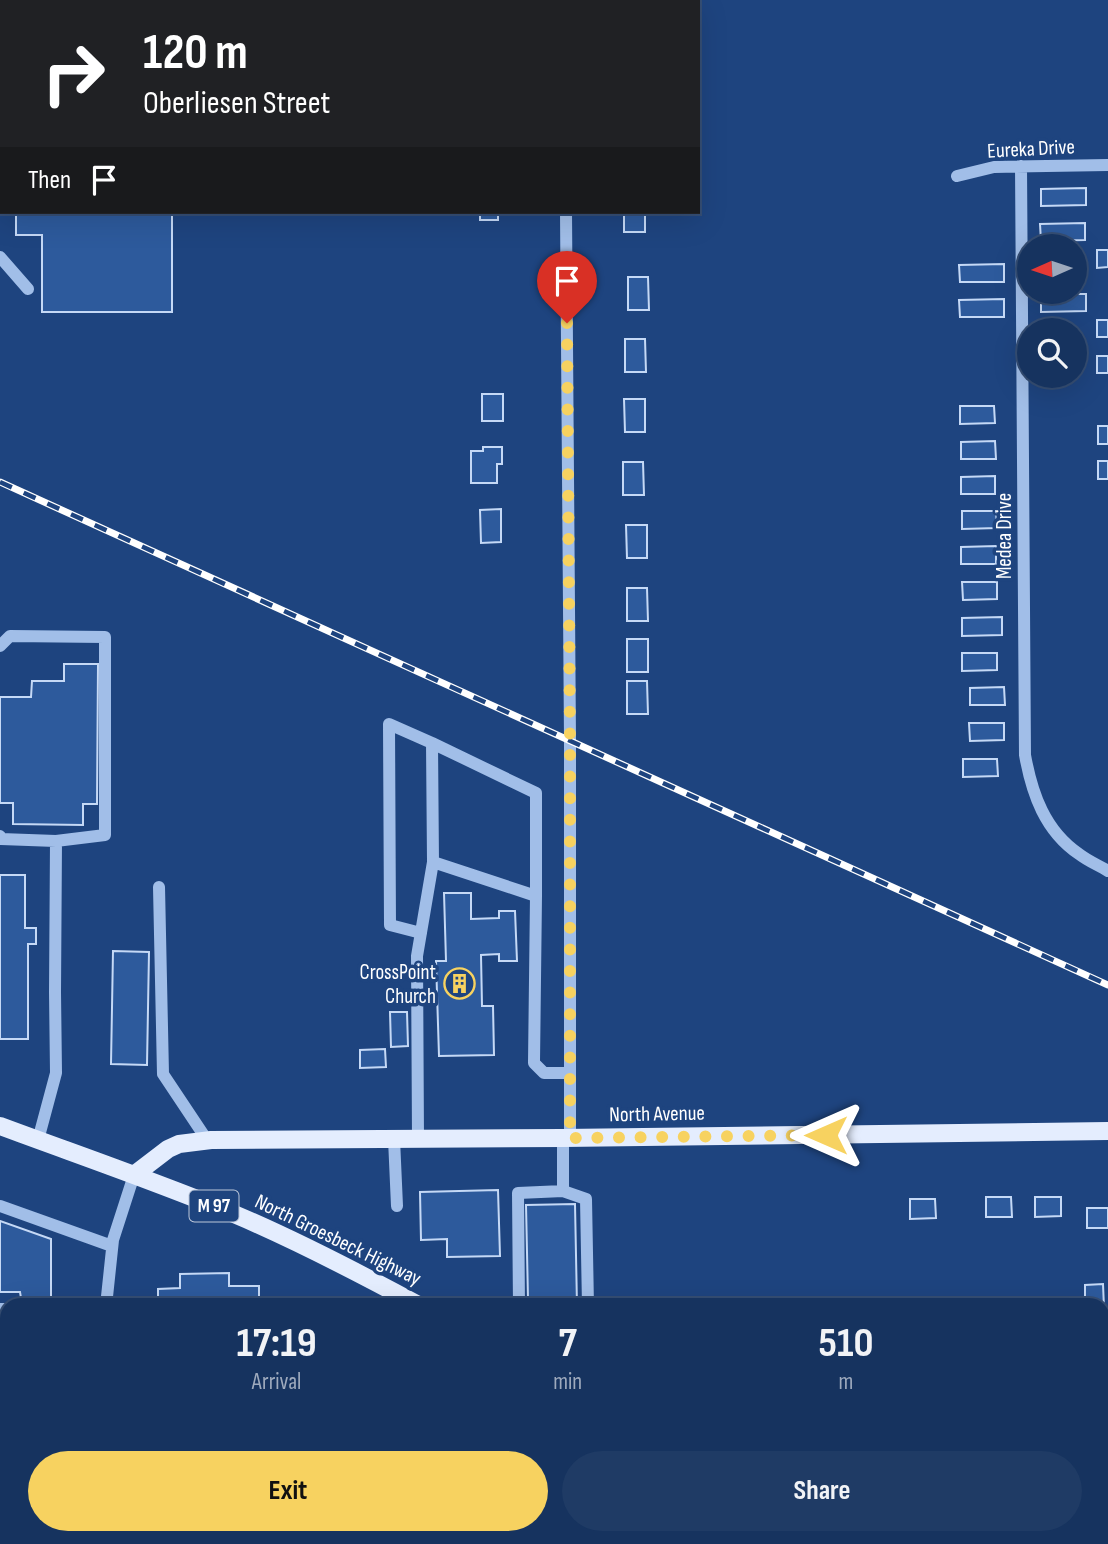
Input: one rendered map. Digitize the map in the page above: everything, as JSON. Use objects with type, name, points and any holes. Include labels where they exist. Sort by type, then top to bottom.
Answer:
[{"type":"main road","name":"North Groesbeck Highway","points":[[0,1126],[235,1214],[296,1241],[405,1298]]},
{"type":"main road","name":"North Avenue","points":[[134,1175],[178,1144],[207,1140],[1108,1131]]},
{"type":"street","name":"Eureka Drive","points":[[957,176],[995,167],[1108,165]]},
{"type":"street","name":"Medea Drive","points":[[1021,166],[1025,755],[1036,798],[1052,829],[1080,855],[1108,871]]},
{"type":"street","points":[[563,1191],[570,1073],[566,214]]},
{"type":"street","points":[[0,257],[28,289]]},
{"type":"street","points":[[0,646],[9,636],[105,637],[105,835],[56,841],[1,839],[0,836]]},
{"type":"street","points":[[421,933],[390,925],[389,724],[536,793],[534,1063],[544,1073],[570,1073]]},
{"type":"street","points":[[418,1139],[417,956],[433,862],[432,743]]},
{"type":"street","points":[[38,1140],[56,1073],[56,841]]},
{"type":"street","points":[[433,862],[536,896]]},
{"type":"street","points":[[159,887],[163,1074],[207,1140]]},
{"type":"street","points":[[394,1139],[397,1206]]},
{"type":"street","points":[[107,1298],[112,1246],[134,1175]]},
{"type":"street","points":[[519,1298],[518,1193],[563,1191],[586,1199],[588,1298]]},
{"type":"street","points":[[0,1206],[112,1246]]},
{"type":"building","points":[[1086,188],[1086,205],[1041,206],[1041,189]]},
{"type":"building","points":[[16,214],[172,214],[172,312],[42,312],[42,235],[16,235]]},
{"type":"building","points":[[480,214],[498,214],[498,220],[480,220]]},
{"type":"building","points":[[624,214],[645,214],[645,232],[624,232]]},
{"type":"building","points":[[1085,223],[1085,234],[1041,234],[1040,224]]},
{"type":"building","points":[[1097,250],[1108,250],[1108,267],[1097,268]]},
{"type":"building","points":[[1004,264],[1004,282],[960,282],[959,265]]},
{"type":"building","points":[[628,277],[648,277],[649,310],[628,310]]},
{"type":"building","points":[[1004,299],[1004,317],[960,317],[959,300]]},
{"type":"building","points":[[1041,304],[1086,304],[1086,311],[1041,312]]},
{"type":"building","points":[[1097,320],[1108,320],[1108,337],[1097,337]]},
{"type":"building","points":[[625,339],[645,339],[646,372],[625,372]]},
{"type":"building","points":[[1097,356],[1108,356],[1108,373],[1097,373]]},
{"type":"building","points":[[482,394],[503,394],[503,421],[482,421]]},
{"type":"building","points":[[624,399],[645,399],[645,432],[625,432]]},
{"type":"building","points":[[960,406],[994,406],[995,423],[960,424]]},
{"type":"building","points":[[1098,426],[1108,426],[1108,444],[1098,444]]},
{"type":"building","points":[[995,441],[996,459],[961,459],[961,442]]},
{"type":"building","points":[[483,447],[502,447],[502,464],[497,464],[497,483],[471,483],[471,451],[483,451]]},
{"type":"building","points":[[1098,461],[1108,461],[1108,479],[1098,479]]},
{"type":"building","points":[[623,462],[643,462],[644,495],[623,495]]},
{"type":"building","points":[[995,476],[995,494],[961,494],[961,477]]},
{"type":"building","points":[[501,509],[501,542],[481,543],[480,510]]},
{"type":"building","points":[[962,511],[996,511],[997,528],[962,529]]},
{"type":"building","points":[[626,525],[647,525],[647,558],[627,558]]},
{"type":"building","points":[[996,546],[996,564],[961,564],[961,547]]},
{"type":"building","points":[[962,582],[997,582],[997,599],[963,600]]},
{"type":"building","points":[[627,588],[647,588],[648,621],[627,621]]},
{"type":"building","points":[[1002,617],[1002,635],[962,636],[962,618]]},
{"type":"building","points":[[627,639],[648,639],[648,672],[627,672]]},
{"type":"building","points":[[962,653],[997,653],[997,670],[962,671]]},
{"type":"building","points":[[64,664],[98,664],[97,804],[83,804],[83,825],[13,824],[13,803],[0,803],[0,697],[31,697],[32,681],[64,681]]},
{"type":"building","points":[[627,681],[647,681],[648,714],[627,714]]},
{"type":"building","points":[[1004,687],[1005,705],[970,705],[970,688]]},
{"type":"building","points":[[969,723],[1004,723],[1004,740],[970,741]]},
{"type":"building","points":[[963,759],[997,759],[998,776],[963,777]]},
{"type":"building","points":[[0,875],[25,875],[25,928],[36,928],[36,944],[28,944],[28,1039],[0,1039]]},
{"type":"building","name":"CrossPoint Church","points":[[444,893],[471,893],[471,919],[499,918],[499,911],[515,911],[517,961],[499,961],[499,954],[481,955],[482,1006],[493,1006],[494,1055],[439,1056],[436,961],[446,961]]},
{"type":"building","points":[[113,951],[149,952],[147,1065],[111,1064]]},
{"type":"building","points":[[390,1012],[407,1012],[408,1046],[391,1047]]},
{"type":"building","points":[[385,1049],[386,1067],[360,1068],[360,1050]]},
{"type":"building","points":[[498,1190],[500,1256],[447,1257],[447,1239],[421,1240],[420,1192]]},
{"type":"building","points":[[986,1197],[1011,1197],[1012,1217],[986,1217]]},
{"type":"building","points":[[1035,1197],[1061,1197],[1061,1216],[1035,1217]]},
{"type":"building","points":[[910,1199],[935,1199],[936,1218],[910,1219]]},
{"type":"building","points":[[575,1204],[577,1298],[528,1298],[526,1205]]},
{"type":"building","points":[[1087,1208],[1108,1208],[1108,1228],[1087,1228]]},
{"type":"building","points":[[0,1221],[51,1239],[51,1298],[21,1298],[20,1292],[0,1292]]},
{"type":"building","points":[[229,1273],[229,1286],[259,1286],[259,1297],[286,1298],[158,1298],[158,1289],[180,1288],[180,1274]]},
{"type":"building","points":[[1103,1284],[1104,1298],[1085,1298],[1085,1285]]},
{"type":"railway","points":[[0,482],[1108,985]]},
{"type":"place","name":"CrossPoint Church","points":[[459,984]]},
{"type":"route","points":[[567,323],[570,1138],[826,1135]]}]
